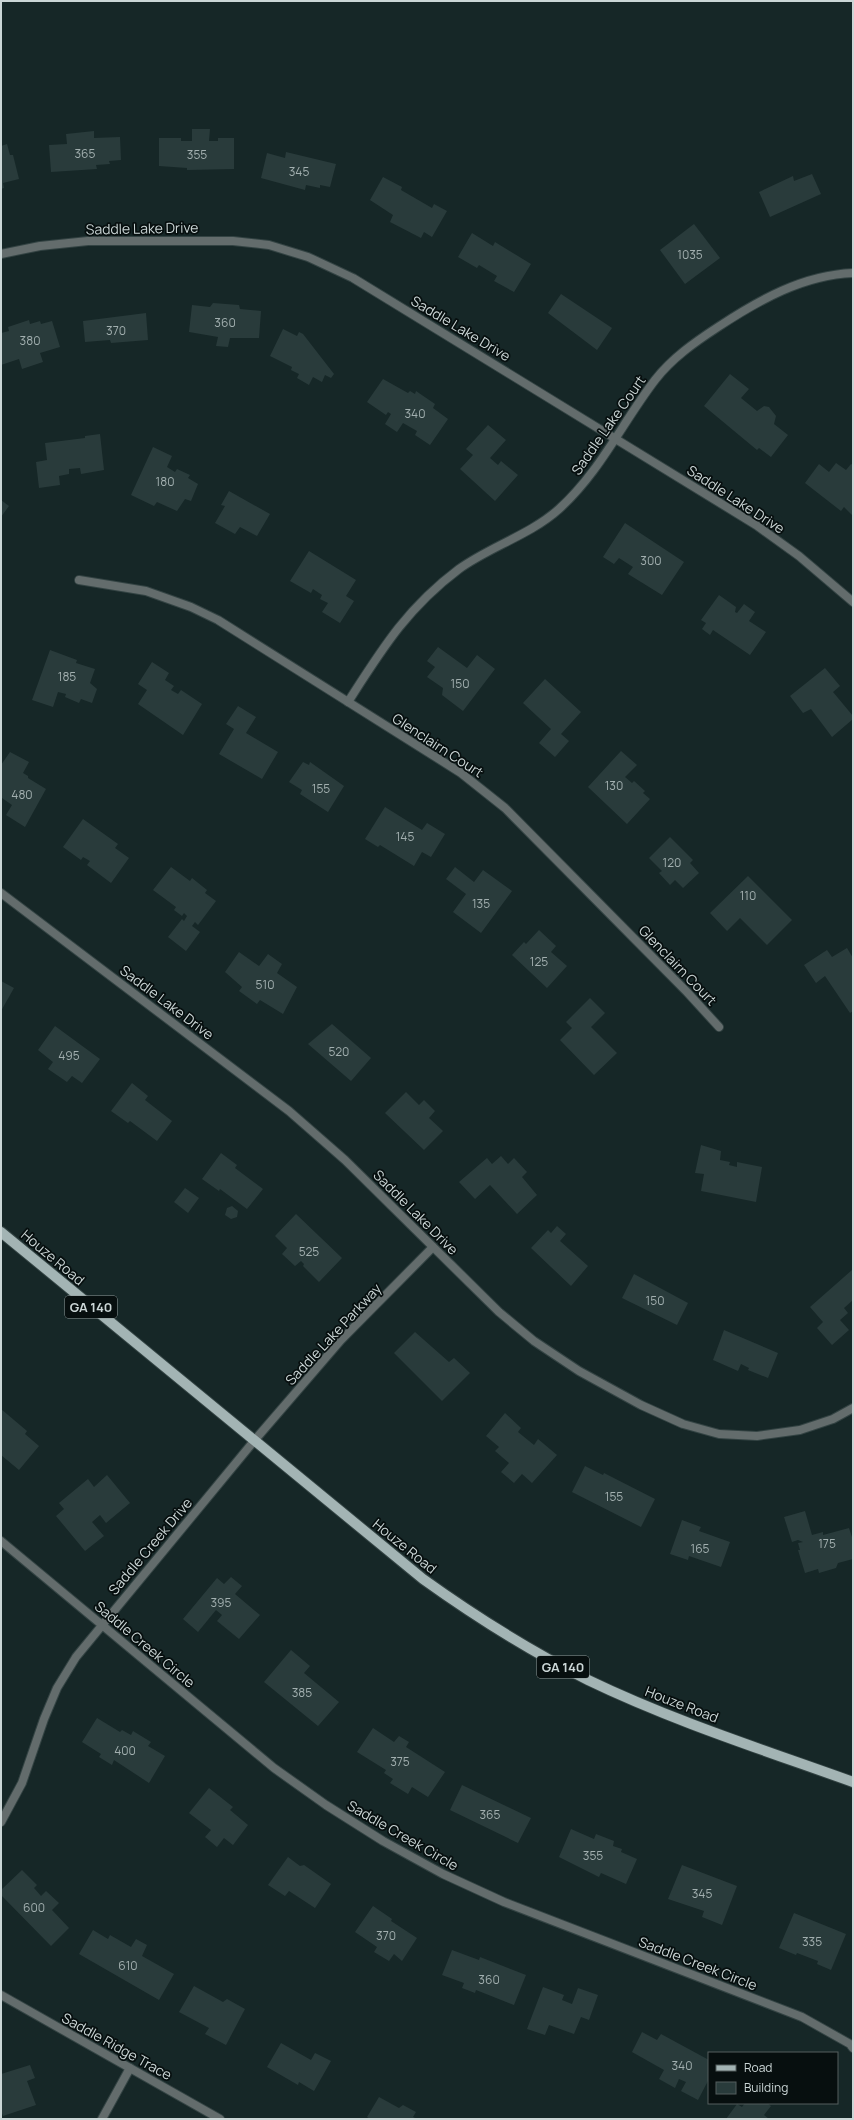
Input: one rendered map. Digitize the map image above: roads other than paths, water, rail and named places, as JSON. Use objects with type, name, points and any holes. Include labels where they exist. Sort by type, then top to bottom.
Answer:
[{"type":"main road","name":"Houze Road","points":[[1,1232],[423,1579],[474,1616],[525,1647],[589,1680],[654,1710],[853,1782]]},
{"type":"street","name":"Saddle Lake Drive","points":[[1,254],[40,246],[88,241],[233,241],[269,245],[308,256],[353,278],[756,525],[799,556],[853,602]]},
{"type":"street","name":"Saddle Lake Court","points":[[348,702],[387,641],[418,603],[460,568],[531,530],[558,510],[587,481],[656,379],[674,360],[694,343],[747,308],[773,294],[805,281],[853,272]]},
{"type":"street","name":"Glenclairn Court","points":[[79,580],[146,591],[191,607],[218,620],[461,773],[506,808],[687,992],[719,1027]]},
{"type":"street","name":"Saddle Lake Drive","points":[[1,893],[289,1111],[345,1160],[499,1312],[534,1341],[579,1371],[641,1405],[683,1424],[718,1434],[758,1436],[800,1430],[833,1419],[853,1408]]},
{"type":"street","name":"Saddle Lake Parkway","points":[[254,1441],[341,1340],[433,1247]]},
{"type":"street","name":"Saddle Creek Drive","points":[[1,1822],[22,1783],[44,1719],[57,1688],[76,1657],[254,1441]]},
{"type":"street","name":"Saddle Creek Circle","points":[[1,1541],[274,1768],[326,1805],[383,1841],[443,1874],[504,1902],[802,2017],[850,2044],[853,2048]]},
{"type":"street","name":"Saddle Ridge Trace","points":[[1,1996],[220,2119]]},
{"type":"street","points":[[102,2119],[130,2068]]}]
